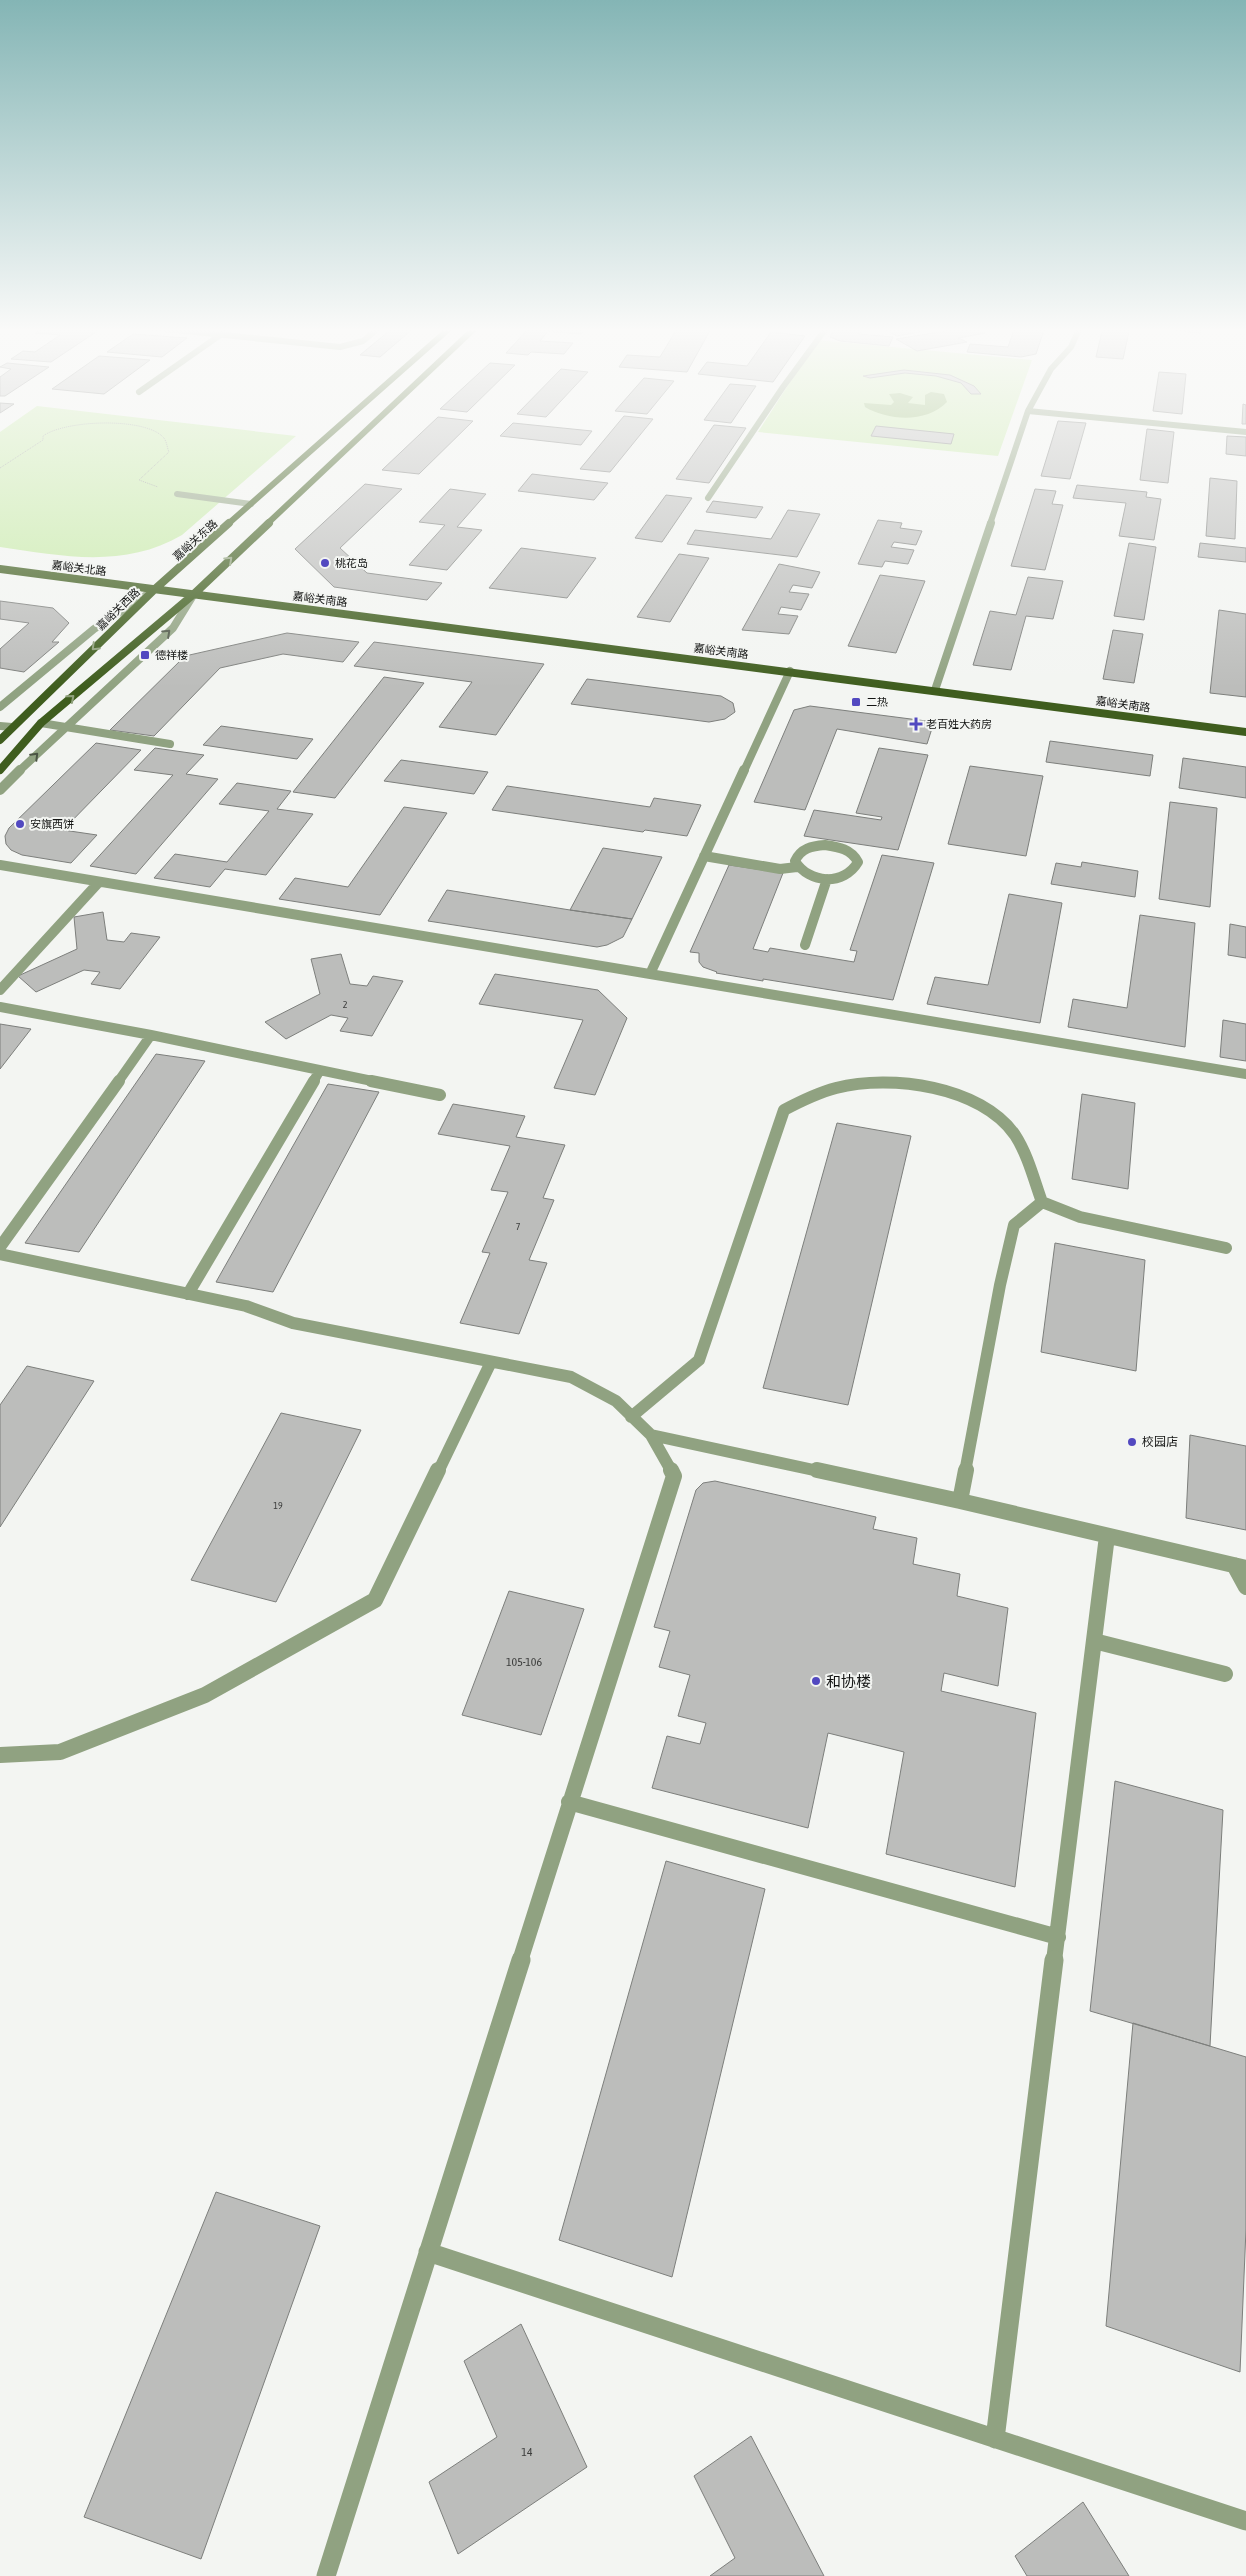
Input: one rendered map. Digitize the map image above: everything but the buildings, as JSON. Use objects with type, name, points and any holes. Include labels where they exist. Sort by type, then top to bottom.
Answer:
[{"type":"main road","name":"嘉峪关东路","points":[[156,589],[316,447]]},
{"type":"main road","points":[[0,770],[41,723],[194,594],[349,447]]},
{"type":"main road","name":"嘉峪关北路","points":[[0,569],[194,594]]},
{"type":"main road","name":"嘉峪关西路","points":[[0,740],[156,589]]},
{"type":"main road","name":"嘉峪关南路","points":[[194,594],[1246,732]]},
{"type":"street","points":[[708,498],[742,447]]},
{"type":"street","points":[[935,690],[1016,447]]},
{"type":"street","points":[[177,494],[252,504]]},
{"type":"street","name":"嘉峪关西路","points":[[0,706],[94,629],[156,589]]},
{"type":"street","points":[[0,790],[64,727],[173,628],[194,594]]},
{"type":"street","points":[[650,974],[790,671]]},
{"type":"street","points":[[41,723],[170,744]]},
{"type":"street","points":[[0,726],[12,728]]},
{"type":"street","points":[[814,846],[837,846],[855,856],[858,862],[856,869],[849,874],[827,879],[815,877],[798,867],[795,861],[797,854],[814,846]]},
{"type":"street","points":[[704,856],[780,869],[798,867]]},
{"type":"street","points":[[0,865],[1246,1074]]},
{"type":"street","points":[[805,944],[827,879]]},
{"type":"street","points":[[0,990],[100,882]]},
{"type":"street","points":[[0,1007],[150,1035],[440,1095]]},
{"type":"street","points":[[0,1247],[150,1035]]},
{"type":"street","points":[[188,1294],[320,1070]]},
{"type":"street","points":[[631,1417],[699,1360],[784,1110],[816,1094],[854,1085],[895,1083],[937,1089],[968,1099],[994,1114],[1014,1134],[1042,1202],[1080,1217],[1226,1248]]},
{"type":"street","points":[[960,1502],[1000,1284],[1014,1225],[1042,1202]]},
{"type":"street","points":[[0,1254],[246,1306],[294,1324],[571,1378],[616,1401],[651,1435],[674,1476],[569,1802],[326,2576]]},
{"type":"street","points":[[0,1755],[60,1752],[205,1695],[375,1600],[490,1362]]},
{"type":"street","points":[[651,1435],[960,1502],[1240,1566],[1246,1587]]},
{"type":"street","points":[[995,2438],[1108,1536]]},
{"type":"street","points":[[1094,1641],[1225,1674]]},
{"type":"street","points":[[569,1802],[1058,1937]]},
{"type":"street","points":[[428,2252],[1246,2521]]},
{"type":"path","points":[[0,468],[32,447]]},
{"type":"path","points":[[167,447],[169,452],[139,480],[177,494]]},
{"type":"shaded area","points":[[0,447],[283,447],[182,535],[160,546],[115,556],[92,557],[46,554],[0,547]]},
{"type":"shaded area","points":[[910,447],[1001,447],[998,456]]},
{"type":"place","name":"桃花岛","points":[[325,563]]},
{"type":"place","name":"德祥楼","points":[[145,655]]},
{"type":"place","name":"二热","points":[[856,702]]},
{"type":"place","name":"老百姓大药房","points":[[916,724]]},
{"type":"place","name":"安旗西饼","points":[[20,824]]},
{"type":"place","name":"校园店","points":[[1132,1442]]},
{"type":"place","name":"和协楼","points":[[816,1681]]}]
